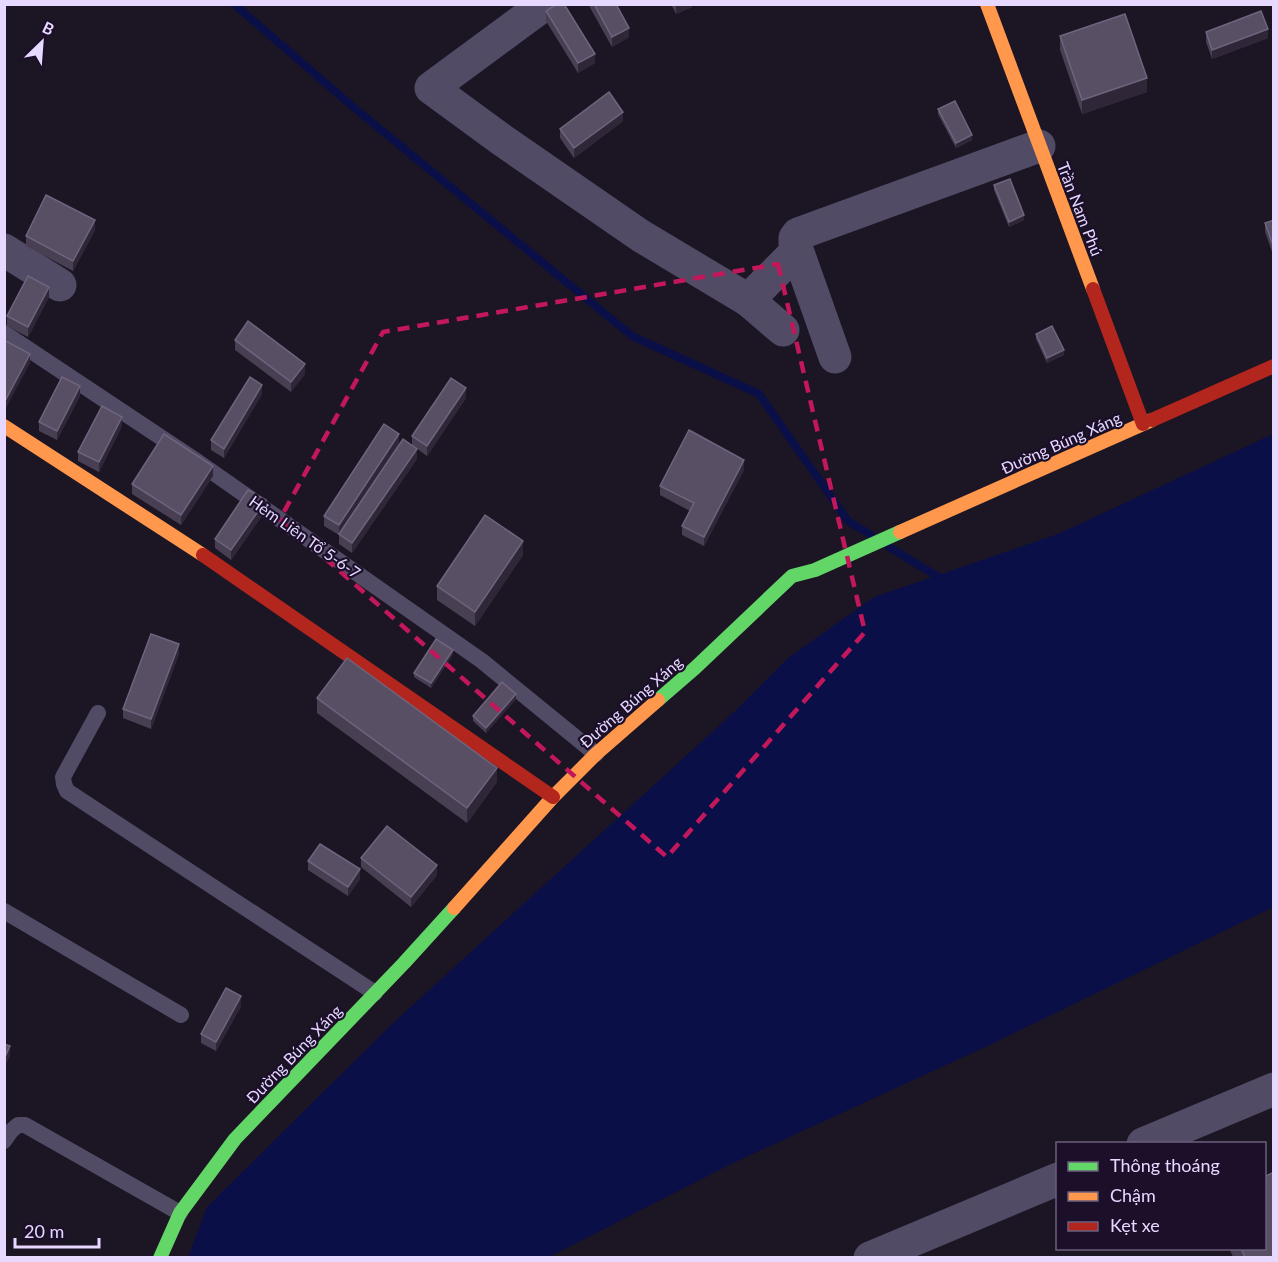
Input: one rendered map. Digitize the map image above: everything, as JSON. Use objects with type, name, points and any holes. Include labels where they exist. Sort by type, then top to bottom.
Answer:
[{"type":"street","points":[[545,4],[431,88],[641,236],[748,300],[783,330]]},
{"type":"street","name":"Trần Nam Phú","points":[[987,4],[1143,424]]},
{"type":"street","points":[[835,357],[797,251],[795,238],[798,234],[1039,146]]},
{"type":"street","points":[[4,250],[60,285]]},
{"type":"street","points":[[748,300],[797,251]]},
{"type":"street","name":"Đường Búng Xáng","points":[[160,1257],[180,1213],[235,1139],[375,993],[552,797],[596,754],[695,668],[792,576],[815,570],[1274,366]]},
{"type":"street","points":[[4,426],[129,504],[278,605],[552,797]]},
{"type":"street","points":[[1145,1142],[1274,1089]]},
{"type":"street","points":[[870,1257],[1056,1180]]},
{"type":"lane","name":"Hẻm Liên Tổ 5-6-7","points":[[4,333],[198,462],[483,661],[596,754]]},
{"type":"lane","points":[[98,713],[63,777],[68,791],[375,993]]},
{"type":"lane","points":[[4,911],[181,1016]]},
{"type":"lane","points":[[7,1133],[18,1125],[25,1125],[180,1213]]},
{"type":"highlighted area","points":[[778,264],[865,632],[667,857],[280,519],[383,332]]},
{"type":"shaded area","points":[[1273,434],[1273,907],[996,1042],[731,1164],[549,1257],[188,1257],[207,1207],[393,1023],[734,712],[788,658],[874,597],[1058,534]]},
{"type":"building","points":[[557,4],[564,4],[595,54],[578,63],[546,11]]},
{"type":"building","points":[[594,4],[616,4],[629,28],[612,37]]},
{"type":"building","points":[[1261,11],[1268,29],[1212,50],[1206,32]]},
{"type":"building","points":[[1125,14],[1147,78],[1082,100],[1060,36]]},
{"type":"building","points":[[609,92],[623,112],[574,148],[560,129]]},
{"type":"building","points":[[955,101],[972,135],[956,143],[938,109]]},
{"type":"building","points":[[1010,179],[1024,215],[1009,222],[994,185]]},
{"type":"building","points":[[46,195],[95,220],[73,261],[26,236]]},
{"type":"building","points":[[1274,220],[1274,248],[1265,223]]},
{"type":"building","points":[[28,276],[49,287],[28,327],[7,316]]},
{"type":"building","points":[[248,321],[305,364],[291,382],[235,340]]},
{"type":"building","points":[[1052,326],[1064,350],[1047,358],[1036,334]]},
{"type":"building","points":[[4,340],[30,354],[4,403]]},
{"type":"building","points":[[62,377],[80,386],[57,431],[39,422]]},
{"type":"building","points":[[250,377],[262,385],[224,449],[211,440]]},
{"type":"building","points":[[451,378],[466,388],[427,446],[412,436]]},
{"type":"building","points":[[102,406],[122,417],[99,462],[78,452]]},
{"type":"building","points":[[384,424],[399,434],[339,525],[324,516]]},
{"type":"building","points":[[689,430],[744,460],[704,537],[682,526],[694,503],[660,486]]},
{"type":"building","points":[[164,434],[213,466],[181,515],[132,484]]},
{"type":"building","points":[[403,439],[417,449],[352,543],[339,534]]},
{"type":"building","points":[[248,490],[266,500],[231,550],[215,539]]},
{"type":"building","points":[[485,515],[523,541],[475,612],[437,586]]},
{"type":"building","points":[[151,634],[179,644],[151,719],[123,709]]},
{"type":"building","points":[[436,639],[453,650],[431,683],[414,673]]},
{"type":"building","points":[[347,658],[497,768],[467,808],[317,698]]},
{"type":"building","points":[[502,682],[516,694],[486,728],[473,716]]},
{"type":"building","points":[[387,826],[437,865],[411,897],[361,858]]},
{"type":"building","points":[[320,844],[360,869],[348,887],[308,861]]},
{"type":"building","points":[[226,988],[241,996],[216,1042],[201,1034]]},
{"type":"building","points":[[4,1044],[10,1046],[4,1059]]},
{"type":"building","points":[[1274,1172],[1274,1257],[1245,1257],[1242,1250],[1266,1250],[1266,1176]]},
{"type":"waterway","points":[[234,4],[352,106],[632,336],[759,394],[848,521],[871,535]]},
{"type":"waterway","points":[[889,547],[945,581]]},
{"type":"traffic: fast","points":[[658,700],[792,576],[815,570],[900,532]]},
{"type":"traffic: fast","points":[[160,1258],[180,1213],[235,1139],[454,908]]},
{"type":"traffic: slow","points":[[987,4],[1093,289]]},
{"type":"traffic: slow","points":[[900,532],[1152,420]]},
{"type":"traffic: slow","points":[[4,426],[203,555]]},
{"type":"traffic: slow","points":[[454,908],[553,797],[596,754],[658,700]]},
{"type":"traffic: jam","points":[[1093,289],[1143,424]]},
{"type":"traffic: jam","points":[[1152,420],[1274,366]]},
{"type":"traffic: jam","points":[[203,555],[553,797]]}]
